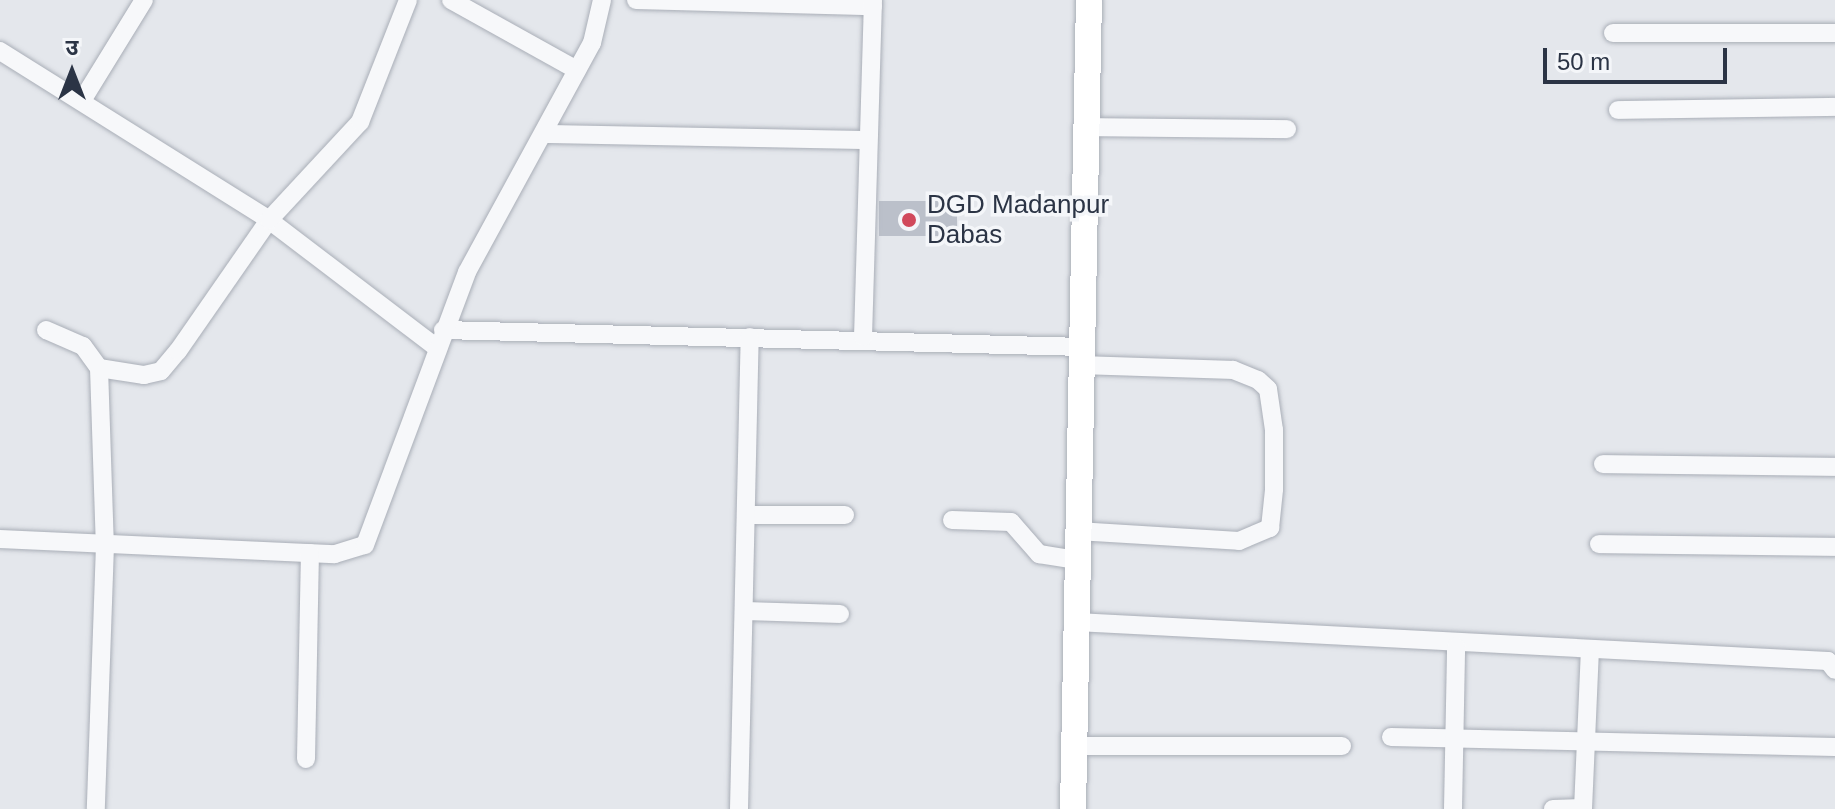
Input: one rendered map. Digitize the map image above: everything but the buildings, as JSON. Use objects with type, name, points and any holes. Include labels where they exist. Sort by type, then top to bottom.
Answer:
[{"type":"main road","points":[[1073,809],[1089,0]]},
{"type":"street","points":[[83,99],[144,0]]},
{"type":"street","points":[[99,368],[161,371],[269,220],[360,122],[408,0]]},
{"type":"street","points":[[451,0],[577,70]]},
{"type":"street","points":[[0,539],[352,553],[371,535],[439,339],[467,272],[545,134],[577,70],[602,0]]},
{"type":"street","points":[[636,0],[873,3],[866,140],[863,337]]},
{"type":"street","points":[[1613,33],[1835,33]]},
{"type":"street","points":[[0,51],[83,99],[269,220],[439,339],[863,337],[1233,370],[1258,380],[1270,403],[1274,489],[1270,528],[1239,541],[1077,531]]},
{"type":"street","points":[[1618,110],[1835,107]]},
{"type":"street","points":[[1086,127],[1287,129]]},
{"type":"street","points":[[545,134],[866,140]]},
{"type":"street","points":[[46,330],[83,346],[99,368],[105,545],[96,809]]},
{"type":"street","points":[[739,809],[749,515],[750,337]]},
{"type":"street","points":[[1603,464],[1835,467]]},
{"type":"street","points":[[749,515],[845,515]]},
{"type":"street","points":[[952,520],[1011,522],[1039,554],[1076,560]]},
{"type":"street","points":[[1599,544],[1835,547]]},
{"type":"street","points":[[306,759],[310,553]]},
{"type":"street","points":[[746,611],[840,614]]},
{"type":"street","points":[[1076,622],[1456,647],[1828,661],[1835,670]]},
{"type":"street","points":[[1453,809],[1456,647]]},
{"type":"street","points":[[1553,809],[1583,809],[1590,650]]},
{"type":"street","points":[[1835,733],[1835,761]]},
{"type":"street","points":[[1391,737],[1456,734],[1835,747]]},
{"type":"street","points":[[1075,746],[1342,746]]},
{"type":"place","name":"DGD Madanpur Dabas","points":[[909,220]]}]
